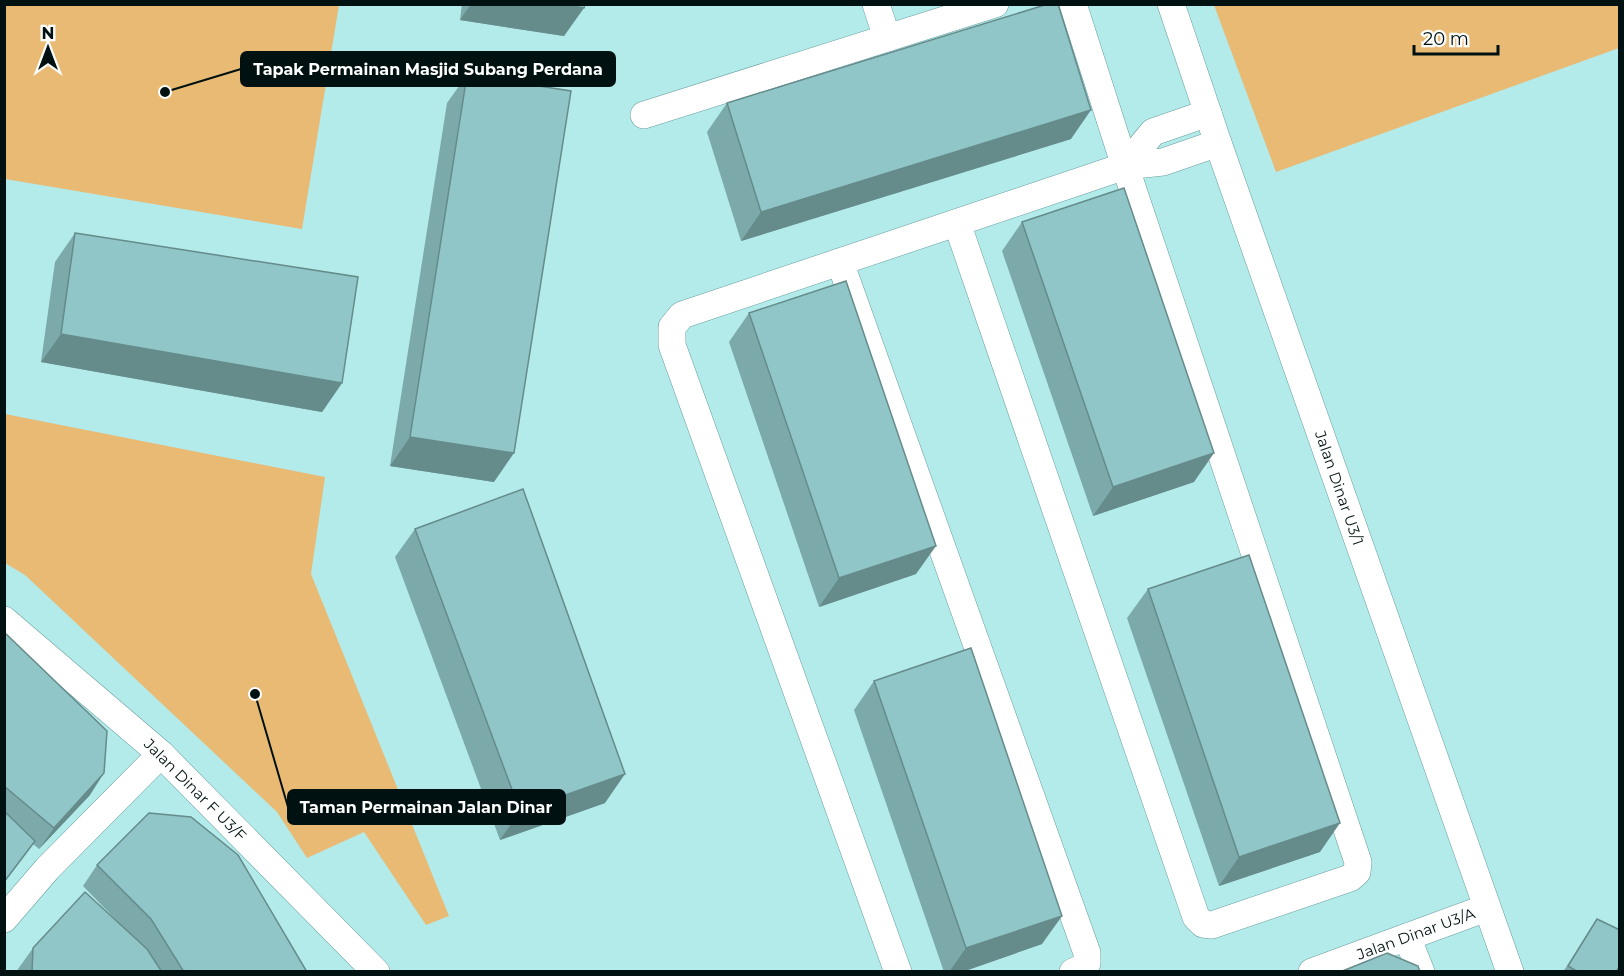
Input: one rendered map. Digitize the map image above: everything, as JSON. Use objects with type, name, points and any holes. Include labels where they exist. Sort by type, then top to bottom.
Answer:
[{"type":"street","points":[[876,4],[887,38]]},
{"type":"street","points":[[644,115],[995,4]]},
{"type":"street","points":[[957,223],[1196,917],[1203,924],[1212,924],[1350,878],[1357,872],[1358,862],[1073,4]]},
{"type":"street","name":"Jalan Dinar U3/1","points":[[1172,4],[1218,143],[1510,972]]},
{"type":"street","points":[[1125,166],[1153,132],[1208,113]]},
{"type":"street","points":[[898,972],[672,345],[672,327],[682,315],[1125,166],[1163,162],[1218,143]]},
{"type":"street","points":[[840,262],[1087,953],[1087,963],[1073,972]]},
{"type":"street","name":"Jalan Dinar F U3/F","points":[[4,620],[161,754],[376,972]]},
{"type":"street","points":[[4,919],[47,869],[161,754]]},
{"type":"street","name":"Jalan Dinar U3/A","points":[[1312,972],[1486,908]]},
{"type":"street","points":[[1407,937],[1421,972]]},
{"type":"shaded area","points":[[4,5],[339,5],[302,229],[5,179]]},
{"type":"shaded area","points":[[1214,5],[1619,5],[1619,48],[1276,172]]},
{"type":"shaded area","points":[[5,414],[325,477],[311,574],[449,916],[426,925],[364,832],[307,858],[277,812],[25,575],[5,563]]},
{"type":"building","points":[[563,4],[585,4],[584,8]]},
{"type":"building","points":[[1048,4],[1058,4],[1091,110],[761,212],[727,103]]},
{"type":"building","points":[[467,75],[571,91],[514,453],[410,437]]},
{"type":"building","points":[[1124,188],[1214,453],[1113,487],[1022,222]]},
{"type":"building","points":[[75,233],[358,277],[342,383],[61,334]]},
{"type":"building","points":[[846,281],[936,546],[839,578],[749,313]]},
{"type":"building","points":[[523,489],[625,774],[520,811],[415,529]]},
{"type":"building","points":[[1249,555],[1340,823],[1239,857],[1148,589]]},
{"type":"building","points":[[4,632],[107,731],[104,773],[54,828],[4,786]]},
{"type":"building","points":[[971,648],[1062,916],[966,948],[874,681]]},
{"type":"building","points":[[4,811],[35,841],[4,882]]},
{"type":"building","points":[[149,813],[191,817],[238,855],[307,972],[184,972],[151,919],[97,865]]},
{"type":"building","points":[[85,892],[147,949],[162,972],[32,972],[33,948]]},
{"type":"building","points":[[1597,919],[1620,930],[1620,965],[1616,972],[1578,972],[1568,966]]},
{"type":"building","points":[[1387,953],[1418,966],[1420,972],[1340,972]]},
{"type":"place","name":"Tapak Permainan Masjid Subang Perdana","points":[[165,92]]},
{"type":"place","name":"Taman Permainan Jalan Dinar","points":[[255,694]]}]
